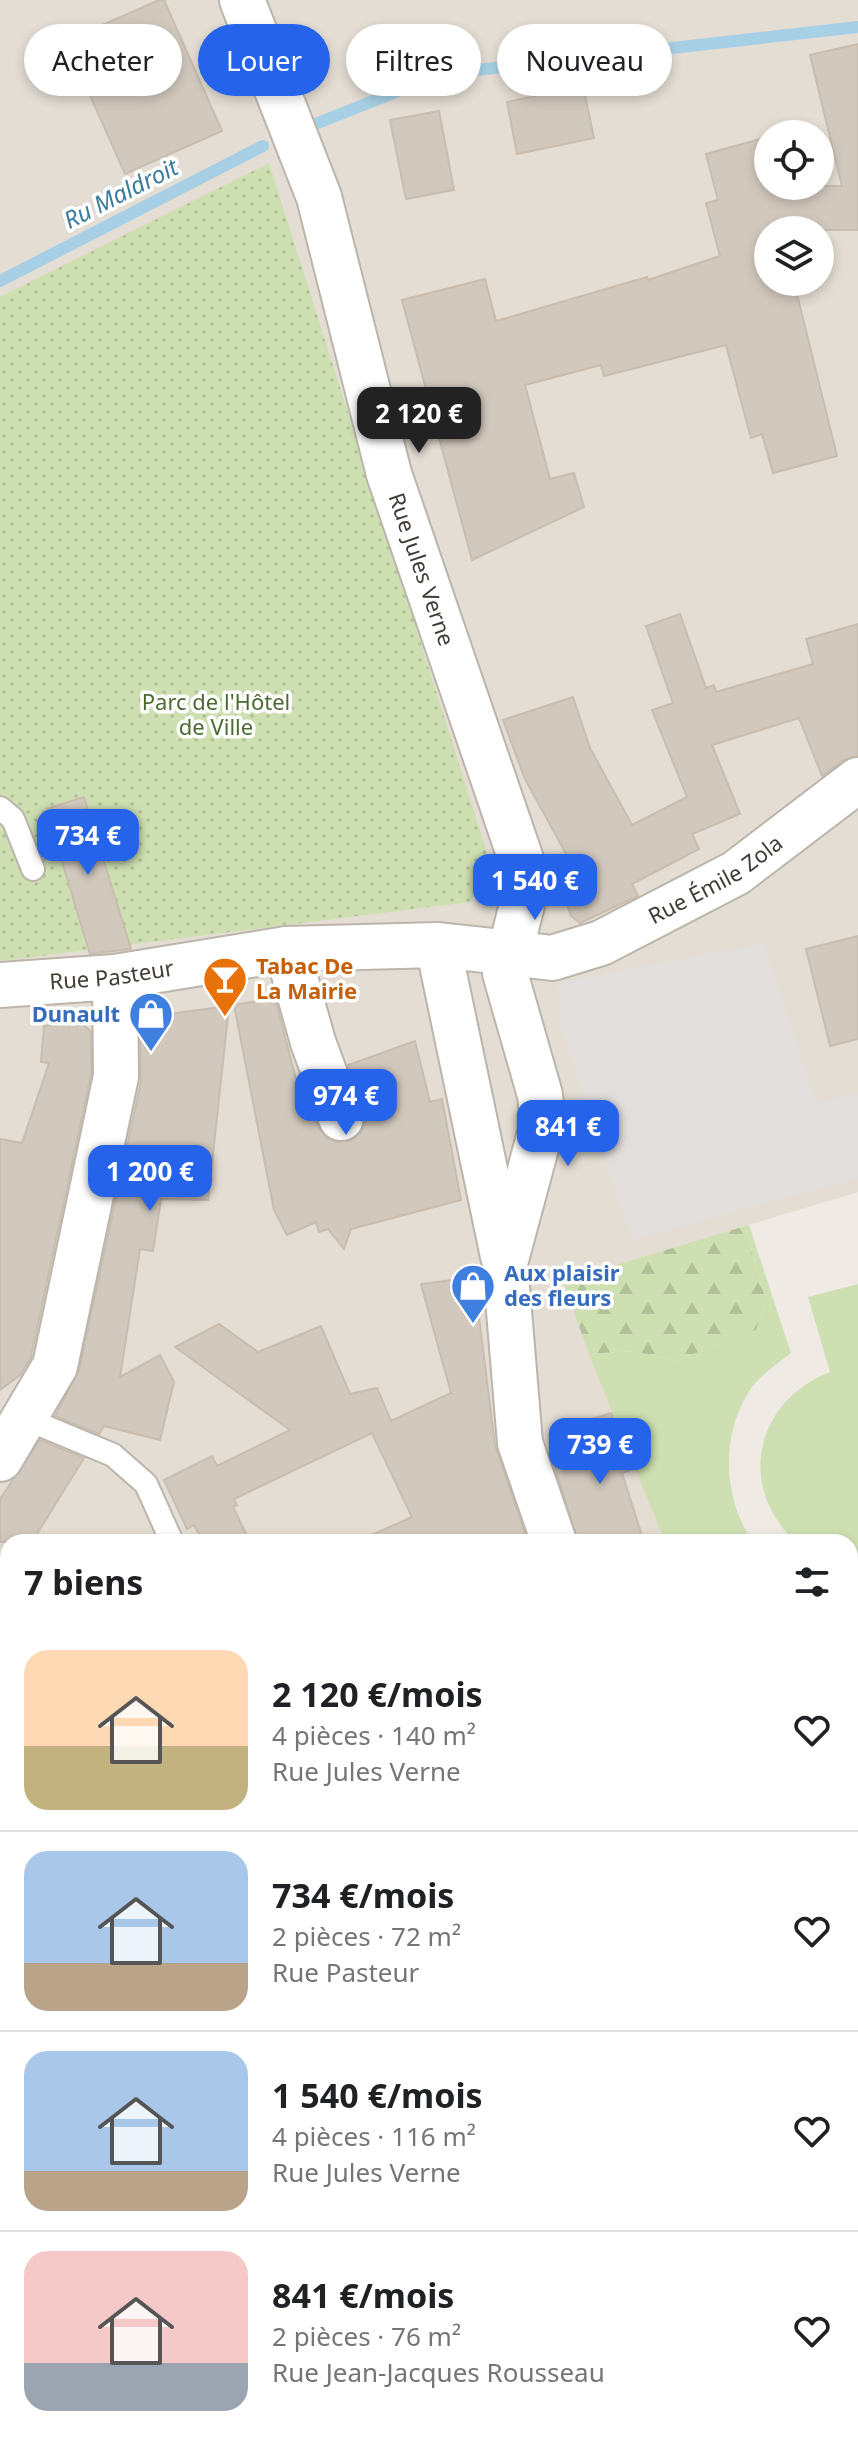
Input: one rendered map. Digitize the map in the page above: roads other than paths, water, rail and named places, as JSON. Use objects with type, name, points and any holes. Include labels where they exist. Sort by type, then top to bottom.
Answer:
[{"type":"street","name":"Rue Jules Verne","points":[[242,0],[319,197],[389,474],[528,880],[505,973],[533,1069],[543,1122],[505,1263]]},
{"type":"street","name":"Rue Émile Zola","points":[[510,953],[552,958],[601,943],[736,873],[858,780]]},
{"type":"street","name":"Rue Pasteur","points":[[0,985],[115,977],[287,949],[438,945],[510,953]]},
{"type":"street","points":[[438,945],[505,1263],[520,1443],[551,1534]]},
{"type":"street","points":[[287,949],[313,1042],[341,1118]]},
{"type":"street","points":[[0,1459],[55,1366],[116,1076],[115,977]]},
{"type":"lane","points":[[0,808],[13,819],[33,869]]},
{"type":"lane","points":[[24,1418],[113,1455],[146,1484],[168,1534]]},
{"type":"waterway","name":"Ru Maldroit","points":[[318,123],[441,74],[858,27]]},
{"type":"waterway","name":"Ru Maldroit","points":[[0,281],[263,146]]},
{"type":"place","name":"Tabac De La Mairie","points":[[225,1018]]},
{"type":"place","name":"Dunault","points":[[151,1053]]},
{"type":"place","name":"Aux plaisir des fleurs","points":[[473,1325]]},
{"type":"park label","name":"Parc de l'Hôtel de Ville","points":[[216,714]]}]
